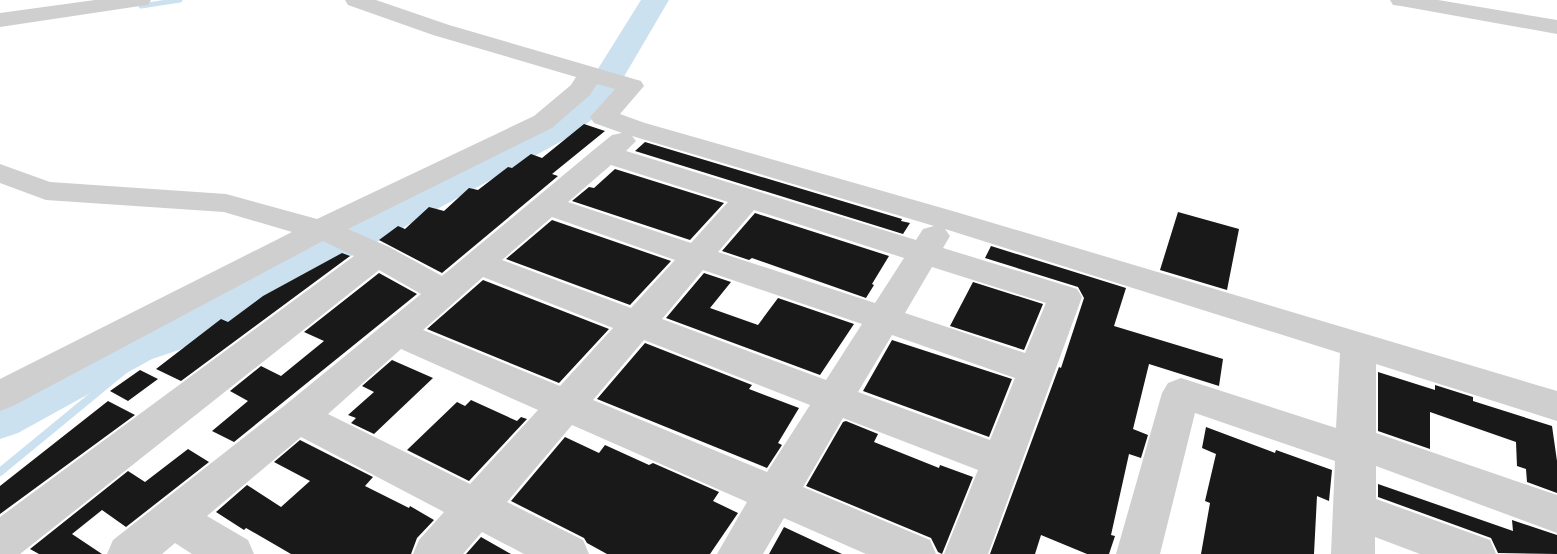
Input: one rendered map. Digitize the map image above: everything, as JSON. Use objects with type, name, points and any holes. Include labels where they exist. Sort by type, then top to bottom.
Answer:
[{"type":"street","points":[[0,20],[140,0]]},
{"type":"street","points":[[356,0],[441,30],[632,86],[603,117],[636,129],[945,219],[1557,406]]},
{"type":"street","points":[[1401,0],[1557,27]]},
{"type":"street","points":[[0,396],[347,240],[543,122],[581,90],[602,76]]},
{"type":"street","points":[[129,554],[298,417],[636,129]]},
{"type":"street","points":[[606,154],[1065,297],[966,554]]},
{"type":"street","points":[[0,173],[45,190],[226,203],[347,240],[444,292]]},
{"type":"street","points":[[435,554],[748,198]]},
{"type":"street","points":[[546,205],[1038,371]]},
{"type":"street","points":[[738,554],[945,219]]},
{"type":"street","points":[[0,543],[347,240]]},
{"type":"street","points":[[478,263],[1002,462]]},
{"type":"street","points":[[397,333],[914,554]]},
{"type":"street","points":[[1353,554],[1358,344]]},
{"type":"street","points":[[1143,553],[1181,393],[1355,447],[1557,514]]},
{"type":"street","points":[[298,417],[567,554]]},
{"type":"street","points":[[1354,510],[1474,554]]},
{"type":"street","points":[[172,519],[232,554]]},
{"type":"building","points":[[584,124],[605,131],[552,174],[558,176],[442,273],[379,240],[398,226],[405,229],[429,207],[444,211],[469,188],[478,190],[508,167],[512,168],[531,154],[542,158]]},
{"type":"building","points":[[645,142],[910,223],[903,234],[635,151]]},
{"type":"building","points":[[615,169],[724,203],[690,240],[572,201],[589,187],[594,188]]},
{"type":"building","points":[[1178,212],[1239,229],[1227,290],[1160,270]]},
{"type":"building","points":[[755,213],[889,256],[866,298],[752,258],[749,260],[722,251]]},
{"type":"building","points":[[552,220],[671,261],[630,305],[506,259]]},
{"type":"building","points":[[991,246],[1126,288],[1114,326],[1223,359],[1219,386],[1149,364],[1133,429],[1148,435],[1141,458],[1129,454],[1111,535],[1115,536],[1109,554],[1087,554],[1041,535],[1035,554],[990,554],[1059,367],[1061,368],[1084,298],[1078,287],[985,258]]},
{"type":"building","points":[[342,253],[350,256],[181,381],[156,369],[221,319],[228,322],[263,296]]},
{"type":"building","points":[[379,273],[417,294],[234,442],[212,431],[248,401],[230,391],[261,366],[281,376],[324,341],[304,332]]},
{"type":"building","points":[[704,273],[731,282],[710,308],[758,325],[778,298],[854,324],[820,375],[666,318]]},
{"type":"building","points":[[483,280],[609,329],[559,383],[427,329]]},
{"type":"building","points":[[973,282],[1043,304],[1024,350],[950,326]]},
{"type":"building","points":[[892,340],[1012,379],[989,437],[863,391]]},
{"type":"building","points":[[645,343],[752,385],[749,389],[799,408],[778,443],[782,445],[767,468],[597,399]]},
{"type":"building","points":[[392,360],[433,378],[374,434],[351,423],[356,418],[348,415],[374,392],[362,386]]},
{"type":"building","points":[[140,370],[158,379],[128,401],[110,391]]},
{"type":"building","points":[[1378,372],[1435,390],[1435,385],[1473,397],[1473,401],[1552,426],[1557,461],[1557,493],[1527,482],[1526,469],[1517,466],[1516,442],[1430,412],[1430,449],[1378,431]]},
{"type":"building","points":[[471,400],[517,421],[521,417],[527,419],[469,481],[407,450],[457,402],[465,406]]},
{"type":"building","points":[[108,401],[135,415],[0,514],[0,486]]},
{"type":"building","points":[[846,421],[878,434],[874,442],[939,468],[940,465],[973,477],[942,554],[938,552],[931,538],[806,486],[843,422]]},
{"type":"building","points":[[1206,427],[1275,453],[1276,450],[1332,470],[1329,501],[1317,496],[1314,554],[1201,554],[1210,503],[1205,501],[1216,454],[1202,448]]},
{"type":"building","points":[[565,437],[599,453],[605,445],[649,465],[653,463],[719,492],[713,501],[738,513],[710,554],[607,554],[587,543],[584,538],[511,501]]},
{"type":"building","points":[[300,440],[373,477],[365,486],[409,508],[410,506],[434,520],[417,538],[411,554],[291,554],[246,528],[244,530],[216,512],[247,485],[281,507],[310,481],[274,462]]},
{"type":"building","points":[[188,449],[209,462],[126,527],[102,510],[72,534],[102,554],[39,554],[30,549],[128,471],[145,482]]},
{"type":"building","points":[[1378,484],[1513,531],[1512,520],[1557,535],[1557,554],[1498,553],[1491,538],[1378,497]]},
{"type":"building","points":[[784,527],[842,554],[769,554]]},
{"type":"building","points":[[481,537],[511,554],[466,554]]},
{"type":"waterway","points":[[141,6],[180,0]]},
{"type":"waterway","points":[[0,419],[136,347],[163,338],[559,129],[593,102],[655,0]]},
{"type":"waterway","points":[[0,472],[163,338]]}]
